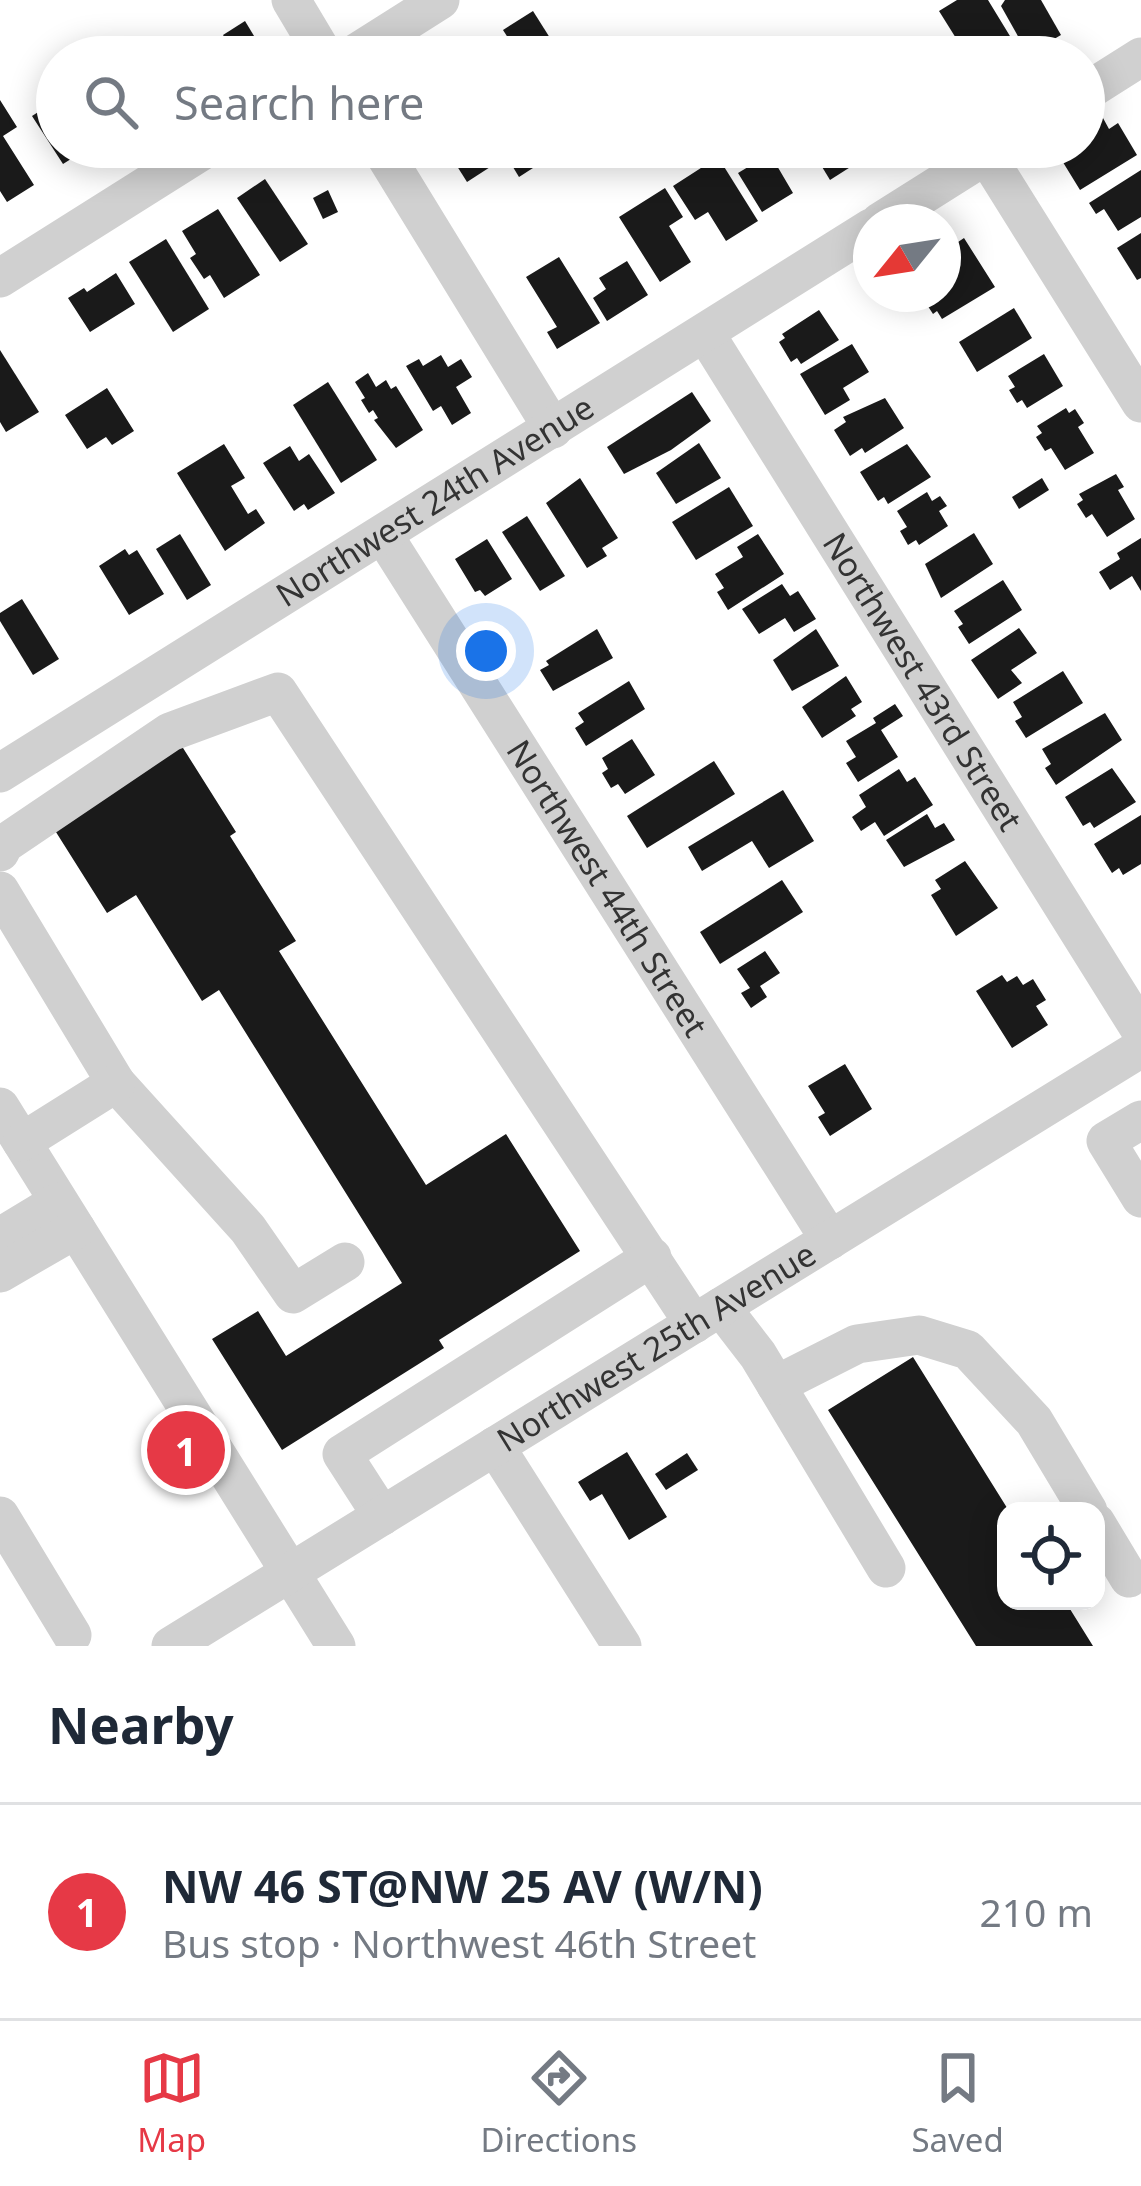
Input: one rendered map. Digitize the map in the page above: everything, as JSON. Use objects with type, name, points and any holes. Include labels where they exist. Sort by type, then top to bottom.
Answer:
[{"type":"street","points":[[291,0],[312,36]]},
{"type":"street","points":[[383,36],[440,0]]},
{"type":"street","points":[[1105,80],[1141,58]]},
{"type":"street","points":[[0,278],[175,168]]},
{"type":"street","points":[[393,168],[553,429]]},
{"type":"street","points":[[908,204],[965,168]]},
{"type":"street","points":[[1002,168],[1141,403]]},
{"type":"street","name":"Northwest 24th Avenue","points":[[0,773],[853,239]]},
{"type":"street","name":"Northwest 43rd Street","points":[[705,333],[1141,1031]]},
{"type":"street","name":"Northwest 44th Street","points":[[384,536],[830,1240]]},
{"type":"street","points":[[0,852],[4,844],[170,732],[278,692],[652,1256],[776,1385],[886,1568]]},
{"type":"street","points":[[0,891],[116,1083],[248,1228],[293,1294],[345,1262]]},
{"type":"street","name":"Northwest 25th Avenue","points":[[171,1646],[1141,1048]]},
{"type":"street","points":[[22,1142],[116,1083]]},
{"type":"street","points":[[0,1107],[336,1646]]},
{"type":"street","points":[[1141,1120],[1106,1141],[1141,1198]]},
{"type":"street","points":[[0,1237],[67,1215]]},
{"type":"street","points":[[0,1273],[67,1215]]},
{"type":"street","points":[[382,1516],[342,1454],[652,1256]]},
{"type":"street","points":[[776,1385],[857,1344],[919,1335],[968,1350],[1034,1421],[1083,1502]]},
{"type":"street","points":[[495,1446],[622,1646]]},
{"type":"street","points":[[0,1516],[12,1565],[72,1635]]},
{"type":"street","points":[[1105,1538],[1129,1578]]},
{"type":"building","points":[[957,0],[988,0],[1010,36],[955,36],[939,11]]},
{"type":"building","points":[[1005,0],[1041,0],[1061,35],[1018,36],[1001,6]]},
{"type":"building","points":[[533,11],[549,36],[507,36],[503,30]]},
{"type":"building","points":[[245,21],[254,36],[224,36]]},
{"type":"building","points":[[0,100],[17,127],[3,136],[34,185],[7,202],[0,191]]},
{"type":"building","points":[[1105,122],[1109,129],[1118,123],[1137,155],[1080,190],[1067,168],[1105,168]]},
{"type":"building","points":[[458,168],[489,168],[467,182]]},
{"type":"building","points":[[701,168],[725,168],[758,221],[726,241],[708,212],[695,220],[673,186]]},
{"type":"building","points":[[746,168],[778,168],[793,193],[762,212],[738,173]]},
{"type":"building","points":[[823,168],[849,168],[830,180]]},
{"type":"building","points":[[1141,170],[1141,217],[1118,231],[1104,209],[1096,214],[1089,203]]},
{"type":"building","points":[[265,179],[308,244],[280,262],[237,198]]},
{"type":"building","points":[[665,188],[683,217],[669,226],[691,262],[660,282],[619,217]]},
{"type":"building","points":[[328,190],[338,212],[323,219],[313,198]]},
{"type":"building","points":[[218,209],[260,275],[224,298],[210,275],[204,279],[190,258],[196,254],[182,231]]},
{"type":"building","points":[[1141,233],[1141,278],[1137,280],[1117,248]]},
{"type":"building","points":[[964,238],[995,287],[961,308]]},
{"type":"building","points":[[166,239],[209,309],[173,332],[129,262]]},
{"type":"building","points":[[559,257],[600,323],[557,349],[547,332],[557,327],[526,277]]},
{"type":"building","points":[[627,261],[648,295],[607,321],[593,298],[606,289],[599,278]]},
{"type":"building","points":[[116,273],[135,304],[90,332],[68,298]]},
{"type":"building","points":[[1014,308],[1032,338],[977,372],[959,342]]},
{"type":"building","points":[[819,310],[839,340],[801,364],[797,358],[791,362],[779,342],[785,338],[782,334]]},
{"type":"building","points":[[852,344],[869,372],[843,388],[850,400],[825,415],[800,374]]},
{"type":"building","points":[[0,350],[39,412],[6,432],[0,422]]},
{"type":"building","points":[[1044,354],[1063,386],[1027,408],[1009,390],[1015,387],[1008,376]]},
{"type":"building","points":[[441,355],[448,367],[461,359],[472,377],[456,387],[471,413],[452,425],[441,406],[433,411],[406,366],[419,359],[423,366]]},
{"type":"building","points":[[368,373],[376,387],[386,380],[391,389],[396,386],[423,430],[396,448],[374,420],[378,418],[373,410],[369,413],[361,400],[365,398],[355,382]]},
{"type":"building","points":[[328,382],[377,460],[341,483],[293,405]]},
{"type":"building","points":[[107,388],[134,431],[112,445],[106,437],[87,449],[65,415]]},
{"type":"building","points":[[692,392],[711,421],[671,450],[624,474],[607,447]]},
{"type":"building","points":[[885,398],[904,428],[865,453],[862,448],[850,456],[834,430],[846,422],[843,417]]},
{"type":"building","points":[[1066,408],[1069,413],[1075,409],[1084,423],[1078,427],[1094,453],[1065,470],[1051,448],[1045,451],[1036,437],[1042,433],[1037,426]]},
{"type":"building","points":[[699,443],[721,478],[676,504],[656,473]]},
{"type":"building","points":[[224,444],[245,478],[231,486],[248,514],[256,509],[265,523],[225,551],[177,473]]},
{"type":"building","points":[[907,444],[931,477],[888,504],[884,497],[878,501],[860,472]]},
{"type":"building","points":[[290,446],[299,461],[309,454],[335,493],[308,510],[304,504],[294,511],[263,463]]},
{"type":"building","points":[[1116,474],[1124,487],[1118,490],[1135,519],[1107,537],[1092,514],[1086,518],[1077,504],[1083,500],[1079,494]]},
{"type":"building","points":[[580,478],[618,538],[602,548],[607,556],[587,568],[546,503]]},
{"type":"building","points":[[1042,478],[1049,490],[1019,509],[1012,497]]},
{"type":"building","points":[[729,487],[753,526],[696,560],[672,522]]},
{"type":"building","points":[[927,492],[932,501],[940,496],[947,506],[939,511],[948,526],[919,545],[916,540],[908,545],[900,531],[907,527],[897,511]]},
{"type":"building","points":[[527,516],[565,576],[540,591],[502,532]]},
{"type":"building","points":[[974,533],[993,564],[941,598],[925,564]]},
{"type":"building","points":[[180,534],[211,585],[187,600],[156,549]]},
{"type":"building","points":[[758,534],[784,574],[728,610],[717,592],[724,588],[715,574],[743,557],[737,547]]},
{"type":"building","points":[[1141,538],[1141,591],[1132,576],[1110,590],[1099,572]]},
{"type":"building","points":[[487,539],[512,579],[485,596],[480,590],[475,592],[455,559]]},
{"type":"building","points":[[125,549],[129,555],[137,550],[164,594],[129,615],[99,566]]},
{"type":"building","points":[[1003,580],[1022,610],[969,644],[954,611]]},
{"type":"building","points":[[782,584],[790,596],[798,591],[816,619],[794,632],[785,618],[759,634],[742,609]]},
{"type":"building","points":[[22,599],[59,659],[33,675],[0,621],[0,613]]},
{"type":"building","points":[[1019,628],[1037,653],[1011,670],[1022,683],[998,699],[971,660]]},
{"type":"building","points":[[597,629],[613,658],[553,691],[540,670],[549,665],[546,661]]},
{"type":"building","points":[[816,629],[839,666],[792,691],[773,660]]},
{"type":"building","points":[[1063,671],[1083,703],[1026,738],[1015,721],[1022,717],[1013,702]]},
{"type":"building","points":[[846,676],[862,702],[851,709],[856,716],[822,738],[802,707]]},
{"type":"building","points":[[629,681],[645,709],[586,746],[575,728],[584,722],[578,713]]},
{"type":"building","points":[[895,704],[903,716],[881,730],[898,757],[858,782],[846,763],[856,757],[846,741],[876,723],[873,718]]},
{"type":"building","points":[[1105,713],[1122,740],[1056,785],[1045,768],[1051,764],[1042,749]]},
{"type":"building","points":[[632,739],[655,775],[625,794],[618,784],[611,788],[602,773],[608,769],[602,758]]},
{"type":"building","points":[[178,740],[236,832],[230,836],[296,941],[279,951],[426,1185],[506,1134],[580,1251],[439,1340],[444,1348],[282,1450],[212,1339],[258,1311],[286,1356],[402,1283],[219,990],[202,1001],[136,895],[107,913],[49,821]]},
{"type":"building","points":[[714,761],[735,794],[647,848],[627,816]]},
{"type":"building","points":[[1112,768],[1136,802],[1094,828],[1090,822],[1083,826],[1065,797]]},
{"type":"building","points":[[899,769],[907,782],[915,777],[933,805],[884,836],[875,822],[861,831],[852,817],[866,807],[859,795]]},
{"type":"building","points":[[783,790],[814,841],[769,868],[752,841],[702,871],[688,847]]},
{"type":"building","points":[[927,814],[935,828],[944,823],[955,840],[904,867],[886,840]]},
{"type":"building","points":[[1141,815],[1141,864],[1123,875],[1119,868],[1112,873],[1094,844]]},
{"type":"building","points":[[965,861],[998,908],[956,936],[931,895],[941,889],[935,880]]},
{"type":"building","points":[[782,880],[803,912],[720,964],[700,932]]},
{"type":"building","points":[[765,951],[780,973],[760,986],[767,997],[751,1008],[741,993],[750,988],[737,969]]},
{"type":"building","points":[[1002,975],[1007,982],[1017,976],[1023,985],[1033,979],[1046,1000],[1036,1006],[1048,1025],[1012,1048],[976,991]]},
{"type":"building","points":[[845,1064],[872,1109],[830,1136],[818,1117],[825,1113],[808,1086]]},
{"type":"building","points":[[913,1357],[1003,1502],[997,1502],[997,1610],[1071,1610],[1093,1646],[976,1646],[828,1410]]},
{"type":"building","points":[[627,1452],[667,1517],[629,1540],[602,1494],[590,1501],[578,1482]]},
{"type":"building","points":[[687,1453],[698,1470],[666,1490],[655,1474]]},
{"type":"place","name":"NW 46 ST@NW 25 AV (W/N)","points":[[186,1450]]}]
